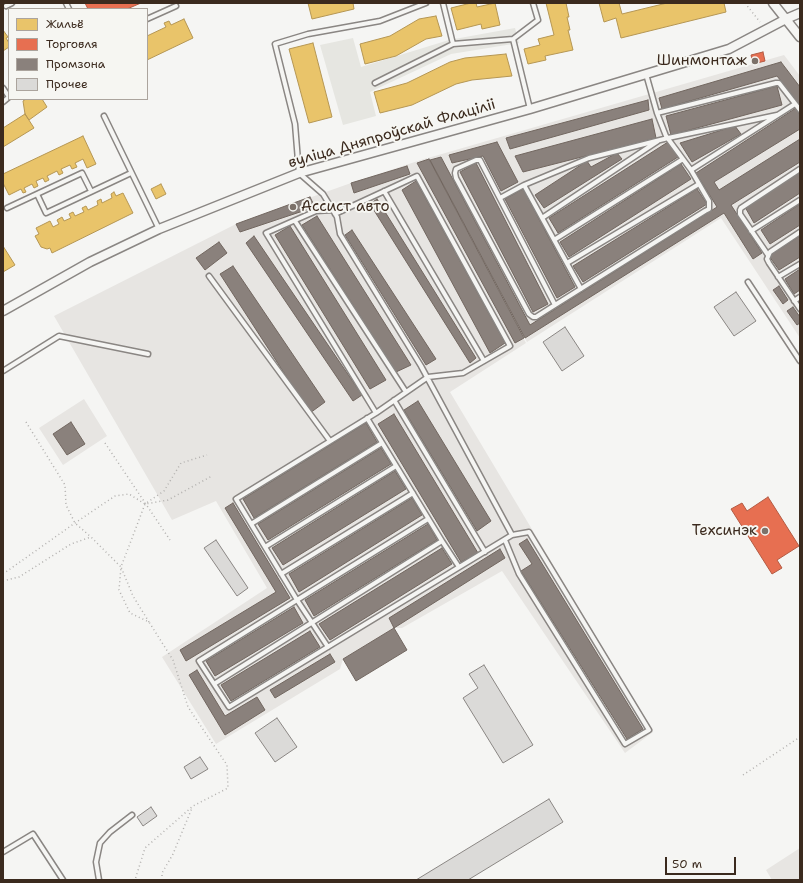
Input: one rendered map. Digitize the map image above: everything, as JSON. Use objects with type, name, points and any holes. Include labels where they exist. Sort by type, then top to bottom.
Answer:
[{"type":"street","points":[[773,3],[800,37]]},
{"type":"street","name":"вуліца Дняпроўскай Флаціліі","points":[[3,311],[90,262],[159,229],[298,173],[530,109],[729,50],[800,13]]},
{"type":"lane","points":[[6,6],[12,3]]},
{"type":"lane","points":[[426,3],[380,21],[308,34],[275,44],[295,124],[298,173],[323,194],[337,217],[340,234],[428,377],[512,535]]},
{"type":"lane","points":[[443,3],[453,44]]},
{"type":"lane","points":[[375,83],[453,44],[512,39],[538,20],[533,3]]},
{"type":"lane","points":[[148,19],[176,6]]},
{"type":"lane","points":[[512,39],[530,109]]},
{"type":"lane","points":[[555,305],[480,160],[476,160],[456,169],[456,178],[529,314],[536,317],[708,209],[709,201],[691,170],[668,138],[657,113],[646,74]]},
{"type":"lane","points":[[657,113],[776,83],[779,83],[800,110]]},
{"type":"lane","points":[[691,170],[795,104]]},
{"type":"lane","points":[[500,198],[524,185],[579,161],[668,138],[776,115]]},
{"type":"lane","points":[[104,116],[159,229]]},
{"type":"lane","points":[[542,218],[661,140]]},
{"type":"lane","points":[[554,240],[683,160]]},
{"type":"lane","points":[[800,169],[741,208],[740,214],[768,255],[768,263],[800,308]]},
{"type":"lane","points":[[7,208],[82,172],[91,191]]},
{"type":"lane","points":[[37,194],[46,212],[131,172]]},
{"type":"lane","points":[[328,647],[297,600],[236,499],[376,413],[428,377],[463,373],[510,346],[417,176],[334,212],[316,212],[266,233],[376,413]]},
{"type":"lane","points":[[567,263],[699,184]]},
{"type":"lane","points":[[524,185],[580,289]]},
{"type":"lane","points":[[384,191],[484,361]]},
{"type":"lane","points":[[752,231],[800,200]]},
{"type":"lane","points":[[295,220],[406,392]]},
{"type":"lane","points":[[768,255],[770,252],[800,232]]},
{"type":"lane","points":[[778,277],[800,264]]},
{"type":"lane","points":[[209,276],[330,441]]},
{"type":"lane","points":[[748,282],[800,361]]},
{"type":"lane","points":[[794,300],[800,297]]},
{"type":"lane","points":[[3,371],[59,336],[148,354]]},
{"type":"lane","points":[[394,400],[485,552]]},
{"type":"lane","points":[[367,418],[459,567]]},
{"type":"lane","points":[[251,524],[382,443]]},
{"type":"lane","points":[[265,547],[396,466]]},
{"type":"lane","points":[[281,574],[413,494]]},
{"type":"lane","points":[[428,519],[199,661],[229,707],[512,535],[529,532],[648,730],[625,744],[519,574],[505,540]]},
{"type":"lane","points":[[214,684],[442,541]]},
{"type":"lane","points":[[99,880],[96,862],[100,843],[110,832],[132,815]]},
{"type":"lane","points":[[3,852],[33,834],[63,880]]},
{"type":"path","points":[[745,3],[766,30]]},
{"type":"path","points":[[26,422],[65,485],[66,505],[75,523],[121,567],[133,596],[173,660],[188,707],[227,764],[228,788],[193,806],[144,848],[135,880]]},
{"type":"path","points":[[105,443],[170,540]]},
{"type":"path","points":[[149,622],[130,613],[119,590],[121,567],[145,504],[164,491],[181,463],[207,455]]},
{"type":"path","points":[[3,574],[115,496],[129,494],[145,504],[168,500],[212,476]]},
{"type":"path","points":[[3,581],[20,577],[71,544],[91,537]]},
{"type":"path","points":[[743,775],[800,737]]},
{"type":"path","points":[[162,880],[162,873],[173,854],[193,806]]},
{"type":"shaded area","points":[[515,28],[519,43],[451,54],[370,92],[376,116],[343,125],[320,45],[353,38],[361,67],[449,40]]},
{"type":"shaded area","points":[[784,55],[800,76],[800,338],[721,218],[527,342],[428,158]]},
{"type":"shaded area","points":[[427,158],[526,343],[450,392],[653,732],[625,753],[502,571],[402,628],[394,628],[343,659],[340,669],[216,744],[162,657],[267,588],[216,501],[172,520],[54,316],[236,224]]},
{"type":"shaded area","points":[[84,399],[107,436],[63,465],[39,428]]},
{"type":"shaded area","points":[[800,848],[800,880],[772,880],[766,870]]},
{"type":"building: Жильё","points":[[308,3],[353,3],[354,9],[312,19]]},
{"type":"building: Жильё","points":[[476,3],[477,7],[495,3],[500,25],[482,29],[481,24],[457,30],[451,8]]},
{"type":"building: Жильё","points":[[546,3],[566,3],[570,30],[568,30],[573,50],[545,56],[546,60],[528,64],[524,49],[540,45],[538,39],[554,35]]},
{"type":"building: Жильё","points":[[599,3],[619,3],[622,14],[667,3],[724,3],[726,12],[621,38],[616,18],[604,22]]},
{"type":"building: Жильё","points":[[436,16],[442,36],[426,39],[396,56],[365,64],[360,44],[390,36],[419,19]]},
{"type":"building: Жильё","points":[[184,19],[193,38],[148,60],[148,36],[166,27],[164,23],[169,21],[171,25]]},
{"type":"building: Жильё","points":[[3,30],[8,37],[6,38],[8,41],[8,48],[3,51]]},
{"type":"building: Жильё","points":[[313,43],[332,117],[309,123],[289,49]]},
{"type":"building: Жильё","points":[[506,54],[512,76],[472,80],[456,84],[412,105],[380,113],[374,92],[407,83],[450,62],[465,58]]},
{"type":"building: Жильё","points":[[43,100],[47,107],[29,120],[25,114],[23,101]]},
{"type":"building: Жильё","points":[[25,114],[34,128],[3,147],[3,128]]},
{"type":"building: Жильё","points":[[83,136],[96,164],[87,168],[83,159],[75,163],[77,167],[72,169],[70,165],[61,169],[63,173],[59,175],[57,171],[47,176],[49,180],[45,182],[43,178],[36,181],[38,186],[34,188],[32,184],[24,188],[26,192],[23,193],[21,189],[9,195],[3,183],[3,174]]},
{"type":"building: Жильё","points":[[161,184],[166,194],[156,199],[151,189]]},
{"type":"building: Жильё","points":[[114,192],[116,196],[123,193],[133,213],[52,253],[50,248],[47,249],[41,247],[35,236],[39,234],[36,228],[50,221],[53,227],[59,224],[57,220],[62,217],[64,221],[71,218],[69,214],[73,212],[75,216],[84,212],[82,208],[86,206],[88,210],[98,205],[97,201],[101,199],[102,203],[112,198],[111,194]]},
{"type":"building: Жильё","points":[[3,246],[15,265],[3,272]]},
{"type":"building: Торговля","points":[[85,3],[141,3],[129,8],[88,8]]},
{"type":"building: Торговля","points":[[763,52],[765,61],[753,64],[751,55]]},
{"type":"building: Торговля","points":[[768,497],[799,546],[777,560],[782,568],[772,574],[731,509],[742,503],[747,511]]},
{"type":"building: Промзона","points":[[781,62],[800,87],[800,105],[777,76],[662,109],[659,98]]},
{"type":"building: Промзона","points":[[777,86],[782,105],[671,135],[666,116]]},
{"type":"building: Промзона","points":[[648,100],[649,110],[510,149],[506,138]]},
{"type":"building: Промзона","points":[[796,108],[800,115],[800,129],[714,182],[719,190],[800,139],[800,162],[731,205],[762,253],[753,259],[724,213],[525,338],[430,160],[441,157],[530,325],[717,207],[696,173]]},
{"type":"building: Промзона","points":[[652,119],[656,138],[523,172],[515,156]]},
{"type":"building: Промзона","points":[[735,126],[741,134],[692,162],[680,143]]},
{"type":"building: Промзона","points":[[497,142],[518,182],[501,191],[483,156],[452,163],[449,155]]},
{"type":"building: Промзона","points":[[668,142],[678,157],[558,233],[549,218]]},
{"type":"building: Промзона","points":[[617,153],[622,159],[544,208],[535,195],[587,161],[591,167]]},
{"type":"building: Промзона","points":[[429,159],[524,338],[515,343],[417,163]]},
{"type":"building: Промзона","points":[[476,163],[548,304],[533,312],[460,172]]},
{"type":"building: Промзона","points":[[681,164],[691,179],[569,257],[560,242]]},
{"type":"building: Промзона","points":[[407,166],[410,174],[354,193],[351,183]]},
{"type":"building: Промзона","points":[[800,172],[800,193],[754,223],[745,207]]},
{"type":"building: Промзона","points":[[416,181],[505,343],[490,353],[402,190]]},
{"type":"building: Промзона","points":[[523,189],[575,287],[557,298],[505,199]]},
{"type":"building: Промзона","points":[[697,189],[707,204],[583,282],[573,266]]},
{"type":"building: Промзона","points":[[310,197],[315,207],[240,232],[236,224]]},
{"type":"building: Промзона","points":[[377,199],[476,358],[470,363],[370,204]]},
{"type":"building: Промзона","points":[[800,204],[800,225],[770,244],[761,230]]},
{"type":"building: Промзона","points":[[317,216],[411,365],[396,372],[302,225]]},
{"type":"building: Промзона","points":[[290,226],[386,380],[370,389],[275,235]]},
{"type":"building: Промзона","points":[[352,230],[436,359],[426,365],[345,235]]},
{"type":"building: Промзона","points":[[254,236],[362,395],[353,401],[246,243]]},
{"type":"building: Промзона","points":[[800,236],[800,257],[779,270],[769,256]]},
{"type":"building: Промзона","points":[[219,242],[227,253],[205,270],[196,258]]},
{"type":"building: Промзона","points":[[233,266],[325,402],[310,413],[220,274]]},
{"type":"building: Промзона","points":[[800,269],[800,290],[794,294],[785,279]]},
{"type":"building: Промзона","points":[[779,286],[788,300],[783,304],[773,290]]},
{"type":"building: Промзона","points":[[793,307],[800,317],[800,323],[797,325],[787,311]]},
{"type":"building: Промзона","points":[[418,401],[491,521],[477,531],[404,410]]},
{"type":"building: Промзона","points":[[394,414],[478,553],[461,562],[378,424]]},
{"type":"building: Промзона","points":[[71,422],[85,444],[67,455],[53,434]]},
{"type":"building: Промзона","points":[[366,423],[377,442],[254,518],[243,499]]},
{"type":"building: Промзона","points":[[381,448],[391,464],[268,540],[258,524]]},
{"type":"building: Промзона","points":[[395,471],[406,489],[283,565],[272,548]]},
{"type":"building: Промзона","points":[[412,498],[422,515],[299,592],[289,574]]},
{"type":"building: Промзона","points":[[233,503],[290,598],[186,661],[180,650],[276,592],[225,508]]},
{"type":"building: Промзона","points":[[428,524],[437,540],[314,616],[305,600]]},
{"type":"building: Промзона","points":[[527,539],[643,729],[627,739],[521,571],[532,564],[519,544]]},
{"type":"building: Промзона","points":[[442,548],[452,564],[330,640],[319,624]]},
{"type":"building: Промзона","points":[[500,549],[505,558],[394,628],[389,618]]},
{"type":"building: Промзона","points":[[294,607],[303,623],[215,676],[206,661]]},
{"type":"building: Промзона","points":[[394,628],[407,650],[356,681],[343,659]]},
{"type":"building: Промзона","points":[[310,631],[320,647],[231,701],[221,685]]},
{"type":"building: Промзона","points":[[330,654],[335,662],[275,698],[270,690]]},
{"type":"building: Промзона","points":[[197,670],[225,716],[257,697],[265,710],[225,735],[189,675]]},
{"type":"building: Прочее","points":[[736,292],[756,321],[734,336],[714,307]]},
{"type":"building: Прочее","points":[[565,327],[584,356],[562,371],[543,342]]},
{"type":"building: Прочее","points":[[216,540],[248,588],[237,596],[204,548]]},
{"type":"building: Прочее","points":[[484,665],[533,745],[503,763],[463,698],[478,688],[469,674]]},
{"type":"building: Прочее","points":[[277,718],[297,747],[275,762],[255,733]]},
{"type":"building: Прочее","points":[[200,757],[208,769],[191,779],[184,767]]},
{"type":"building: Прочее","points":[[549,799],[563,822],[468,880],[416,880]]},
{"type":"building: Прочее","points":[[151,807],[157,816],[143,826],[137,817]]},
{"type":"place","name":"Шинмонтаж","points":[[755,61]]},
{"type":"place","name":"Ассист авто","points":[[293,207]]},
{"type":"place","name":"Техсинэк","points":[[765,531]]}]
